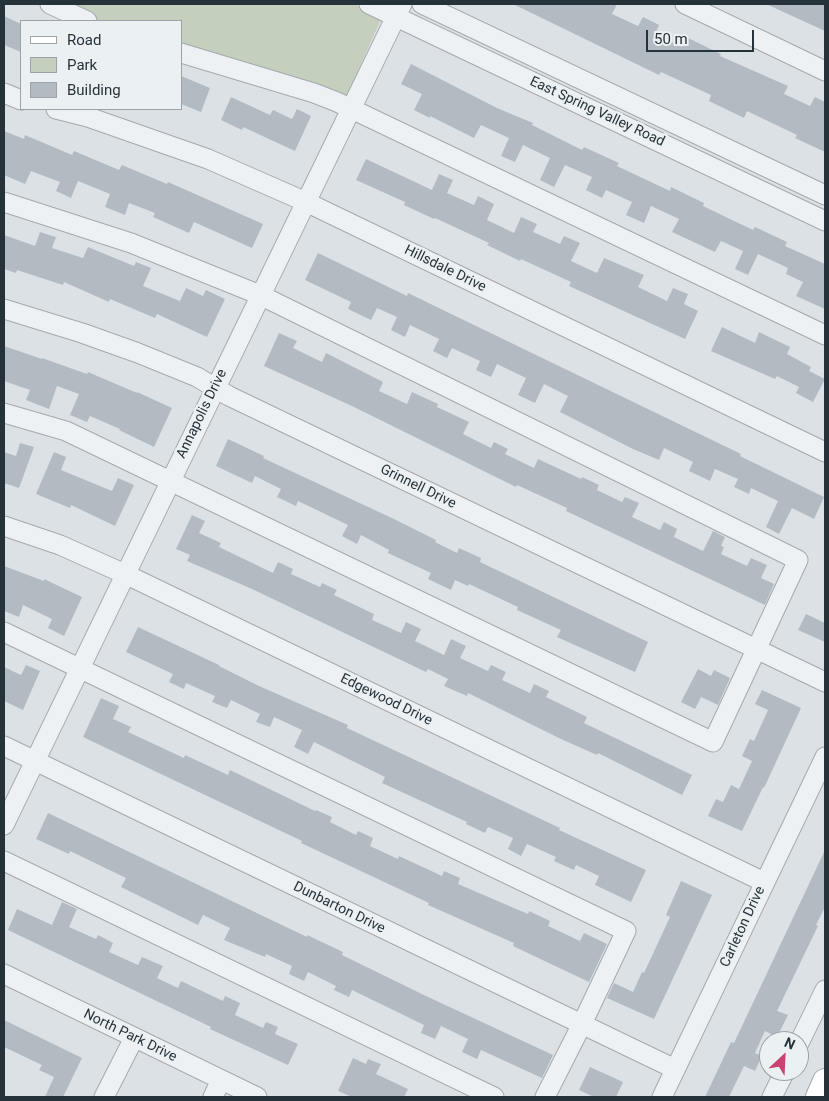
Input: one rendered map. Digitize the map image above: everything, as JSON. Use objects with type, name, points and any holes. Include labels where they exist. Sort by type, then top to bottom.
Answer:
[{"type":"main road","points":[[818,1097],[825,1081]]},
{"type":"street","points":[[50,4],[85,20]]},
{"type":"street","name":"East Spring Valley Road","points":[[369,4],[399,10],[825,221]]},
{"type":"street","name":"East Spring Valley Road","points":[[422,4],[825,195]]},
{"type":"street","points":[[685,4],[825,71]]},
{"type":"street","name":"Annapolis Drive","points":[[4,825],[399,10]]},
{"type":"street","points":[[182,53],[314,93],[825,335]]},
{"type":"street","points":[[4,93],[20,100]]},
{"type":"street","name":"Hillsdale Drive","points":[[60,110],[88,117],[208,159],[306,202],[825,452]]},
{"type":"street","points":[[4,202],[131,243],[260,295],[798,560],[713,742],[66,431],[4,413]]},
{"type":"street","name":"Grinnell Drive","points":[[4,309],[82,333],[197,377],[229,396],[825,682]]},
{"type":"street","name":"Edgewood Drive","points":[[4,526],[60,545],[125,574],[764,882]]},
{"type":"street","points":[[4,632],[626,931],[545,1097]]},
{"type":"street","name":"Dunbarton Drive","points":[[4,746],[675,1069]]},
{"type":"street","name":"Carleton Drive","points":[[662,1097],[764,882],[818,791],[825,757]]},
{"type":"street","points":[[4,861],[494,1097]]},
{"type":"street","name":"North Park Drive","points":[[4,974],[257,1097]]},
{"type":"street","points":[[805,1031],[825,990]]},
{"type":"street","points":[[104,1097],[134,1038]]},
{"type":"street","points":[[213,1097],[221,1080]]},
{"type":"street","points":[[772,1097],[780,1081]]},
{"type":"green space","points":[[61,4],[354,4],[382,17],[344,102],[182,50],[182,20],[96,20]]},
{"type":"building","points":[[513,4],[617,4],[612,14],[638,26],[643,17],[659,25],[655,34],[682,47],[686,37],[721,54],[720,56],[788,86],[784,94],[810,106],[815,97],[825,102],[825,152],[795,138],[797,135],[747,111],[744,118],[709,101],[711,95],[661,72],[659,75]]},
{"type":"building","points":[[766,4],[825,4],[825,31]]},
{"type":"building","points":[[4,16],[20,24],[20,52],[4,45]]},
{"type":"building","points":[[411,64],[497,108],[533,123],[532,125],[582,150],[584,147],[619,163],[617,166],[670,191],[671,187],[704,203],[703,206],[753,230],[755,227],[787,242],[785,246],[825,264],[825,309],[796,296],[803,282],[786,274],[788,268],[758,254],[748,275],[735,269],[743,251],[721,241],[715,252],[672,232],[679,219],[651,206],[644,223],[626,215],[632,202],[606,190],[602,198],[586,190],[592,177],[565,165],[554,187],[540,180],[550,158],[523,145],[515,162],[501,156],[509,138],[481,125],[474,138],[414,110],[422,94],[401,84]]},
{"type":"building","points":[[182,76],[210,88],[201,112],[182,104]]},
{"type":"building","points":[[231,97],[270,115],[273,110],[292,119],[297,109],[311,116],[295,151],[243,127],[242,130],[221,120]]},
{"type":"building","points":[[4,131],[24,139],[25,135],[72,155],[74,151],[119,170],[122,165],[167,184],[168,182],[263,224],[252,248],[194,222],[189,233],[153,217],[155,213],[129,203],[125,215],[105,207],[110,194],[78,181],[71,198],[56,191],[60,182],[31,171],[25,184],[4,175]]},
{"type":"building","points":[[366,159],[432,190],[439,174],[453,180],[447,193],[474,205],[478,196],[494,204],[487,220],[514,233],[521,217],[537,224],[533,232],[560,244],[564,236],[580,243],[571,261],[597,273],[604,258],[644,275],[638,287],[667,301],[673,288],[688,294],[684,304],[698,311],[685,339],[569,286],[571,282],[521,259],[520,261],[487,245],[489,243],[404,205],[405,202],[356,180]]},
{"type":"building","points":[[40,232],[56,237],[52,248],[83,258],[88,247],[134,266],[136,262],[151,268],[143,286],[180,301],[186,288],[203,296],[206,290],[225,299],[207,337],[157,314],[155,318],[110,299],[109,302],[64,282],[63,285],[17,270],[16,273],[4,269],[4,235],[35,246]]},
{"type":"building","points":[[318,253],[407,296],[408,293],[741,454],[740,456],[824,497],[814,519],[792,508],[779,534],[766,527],[778,501],[751,488],[749,494],[734,487],[738,479],[715,469],[710,481],[689,471],[693,462],[664,448],[659,460],[633,449],[560,412],[568,396],[544,384],[535,403],[518,395],[526,378],[497,364],[491,377],[476,370],[480,361],[452,348],[447,358],[433,351],[439,339],[410,325],[405,337],[391,330],[397,317],[377,308],[371,320],[348,309],[351,302],[305,280]]},
{"type":"building","points":[[722,327],[755,343],[759,332],[790,347],[787,354],[811,367],[809,371],[825,379],[813,402],[796,393],[799,387],[777,376],[775,379],[711,351]]},
{"type":"building","points":[[279,333],[297,341],[293,348],[322,362],[326,353],[383,382],[379,391],[407,404],[412,392],[438,404],[437,407],[469,422],[463,434],[491,448],[494,442],[508,449],[505,454],[534,468],[538,459],[581,479],[582,477],[599,485],[597,490],[622,502],[625,497],[639,503],[632,517],[660,530],[664,522],[677,529],[674,537],[703,551],[713,531],[725,537],[721,546],[724,547],[721,554],[747,566],[751,558],[767,565],[761,578],[774,584],[765,605],[566,511],[567,508],[517,485],[516,487],[354,407],[264,366]]},
{"type":"building","points":[[4,346],[87,374],[88,372],[172,408],[154,447],[90,416],[87,422],[70,415],[79,394],[57,386],[49,409],[26,400],[30,390],[4,381]]},
{"type":"building","points":[[228,439],[264,456],[263,458],[394,519],[457,553],[459,548],[481,558],[480,562],[648,642],[635,672],[557,637],[561,630],[517,610],[518,607],[469,584],[468,586],[455,580],[451,590],[428,579],[431,573],[388,553],[389,550],[361,535],[357,544],[342,536],[348,525],[298,501],[296,506],[277,497],[281,489],[255,476],[252,483],[216,466]]},
{"type":"building","points":[[20,443],[34,447],[19,488],[4,483],[4,452],[16,456]]},
{"type":"building","points":[[54,452],[66,457],[61,470],[112,491],[118,478],[134,485],[115,526],[71,505],[70,508],[36,494]]},
{"type":"building","points":[[192,515],[205,521],[199,533],[221,543],[219,547],[273,573],[278,562],[293,569],[291,574],[320,587],[322,583],[337,590],[334,595],[374,614],[372,620],[401,633],[406,622],[421,629],[415,641],[444,655],[451,639],[466,646],[460,658],[488,671],[491,665],[506,672],[502,680],[530,693],[534,684],[549,691],[546,697],[587,717],[584,723],[692,775],[682,795],[598,753],[597,755],[561,739],[468,693],[467,696],[444,686],[448,679],[428,669],[426,672],[252,589],[187,561],[190,555],[176,549]]},
{"type":"building","points":[[4,566],[44,581],[44,579],[82,597],[64,636],[48,628],[52,619],[23,605],[19,617],[4,611]]},
{"type":"building","points":[[806,614],[825,623],[825,642],[798,630]]},
{"type":"building","points":[[138,627],[259,686],[348,725],[347,728],[646,870],[631,902],[595,885],[599,876],[576,865],[574,870],[554,861],[556,857],[527,844],[521,856],[508,849],[513,838],[488,827],[485,833],[466,824],[467,822],[382,783],[385,777],[314,742],[308,754],[294,747],[302,730],[274,717],[270,727],[256,722],[260,714],[231,700],[227,708],[212,702],[215,696],[186,683],[184,689],[169,682],[173,674],[126,652]]},
{"type":"building","points":[[26,665],[40,671],[23,710],[4,701],[4,667],[21,675]]},
{"type":"building","points":[[698,669],[711,676],[714,670],[730,678],[718,705],[701,697],[695,709],[681,702]]},
{"type":"building","points":[[762,690],[801,708],[742,831],[708,816],[716,799],[723,802],[731,785],[739,789],[752,761],[742,756],[750,739],[754,741],[768,710],[755,704]]},
{"type":"building","points":[[101,698],[119,706],[113,719],[131,727],[128,732],[184,758],[185,755],[228,775],[230,770],[315,811],[332,817],[330,822],[356,835],[358,831],[373,838],[370,846],[398,859],[399,856],[442,876],[444,871],[460,878],[458,884],[528,914],[529,911],[550,921],[548,926],[580,941],[584,933],[607,944],[589,982],[513,946],[514,943],[428,905],[429,903],[301,843],[302,841],[83,737]]},
{"type":"building","points":[[48,813],[307,937],[307,935],[343,952],[342,955],[553,1055],[542,1078],[481,1050],[477,1059],[462,1052],[468,1039],[441,1026],[435,1039],[421,1033],[424,1025],[352,990],[349,997],[334,990],[336,986],[308,972],[304,981],[289,974],[292,966],[266,954],[265,957],[224,940],[230,928],[203,915],[198,925],[121,887],[126,878],[70,851],[69,854],[36,839]]},
{"type":"building","points":[[825,850],[825,907],[816,925],[818,926],[777,1011],[788,1015],[780,1031],[759,1031],[759,1044],[755,1053],[759,1055],[759,1062],[755,1071],[744,1066],[729,1097],[705,1097],[731,1042],[734,1043]]},
{"type":"building","points":[[681,881],[712,895],[654,1019],[607,998],[614,983],[633,992],[670,917],[666,915]]},
{"type":"building","points":[[62,902],[77,909],[69,927],[96,939],[98,935],[113,943],[109,952],[138,965],[142,957],[163,966],[157,978],[178,988],[181,981],[223,1001],[225,996],[240,1003],[235,1015],[263,1028],[266,1022],[278,1027],[275,1034],[298,1044],[288,1065],[8,930],[17,909],[52,925]]},
{"type":"building","points":[[4,1020],[82,1058],[63,1097],[45,1097],[54,1077],[39,1070],[42,1065],[4,1047]]},
{"type":"building","points":[[353,1058],[366,1064],[368,1059],[381,1064],[376,1074],[408,1089],[404,1097],[352,1097],[338,1091]]},
{"type":"building","points":[[590,1067],[623,1082],[616,1097],[594,1097],[579,1090]]}]
